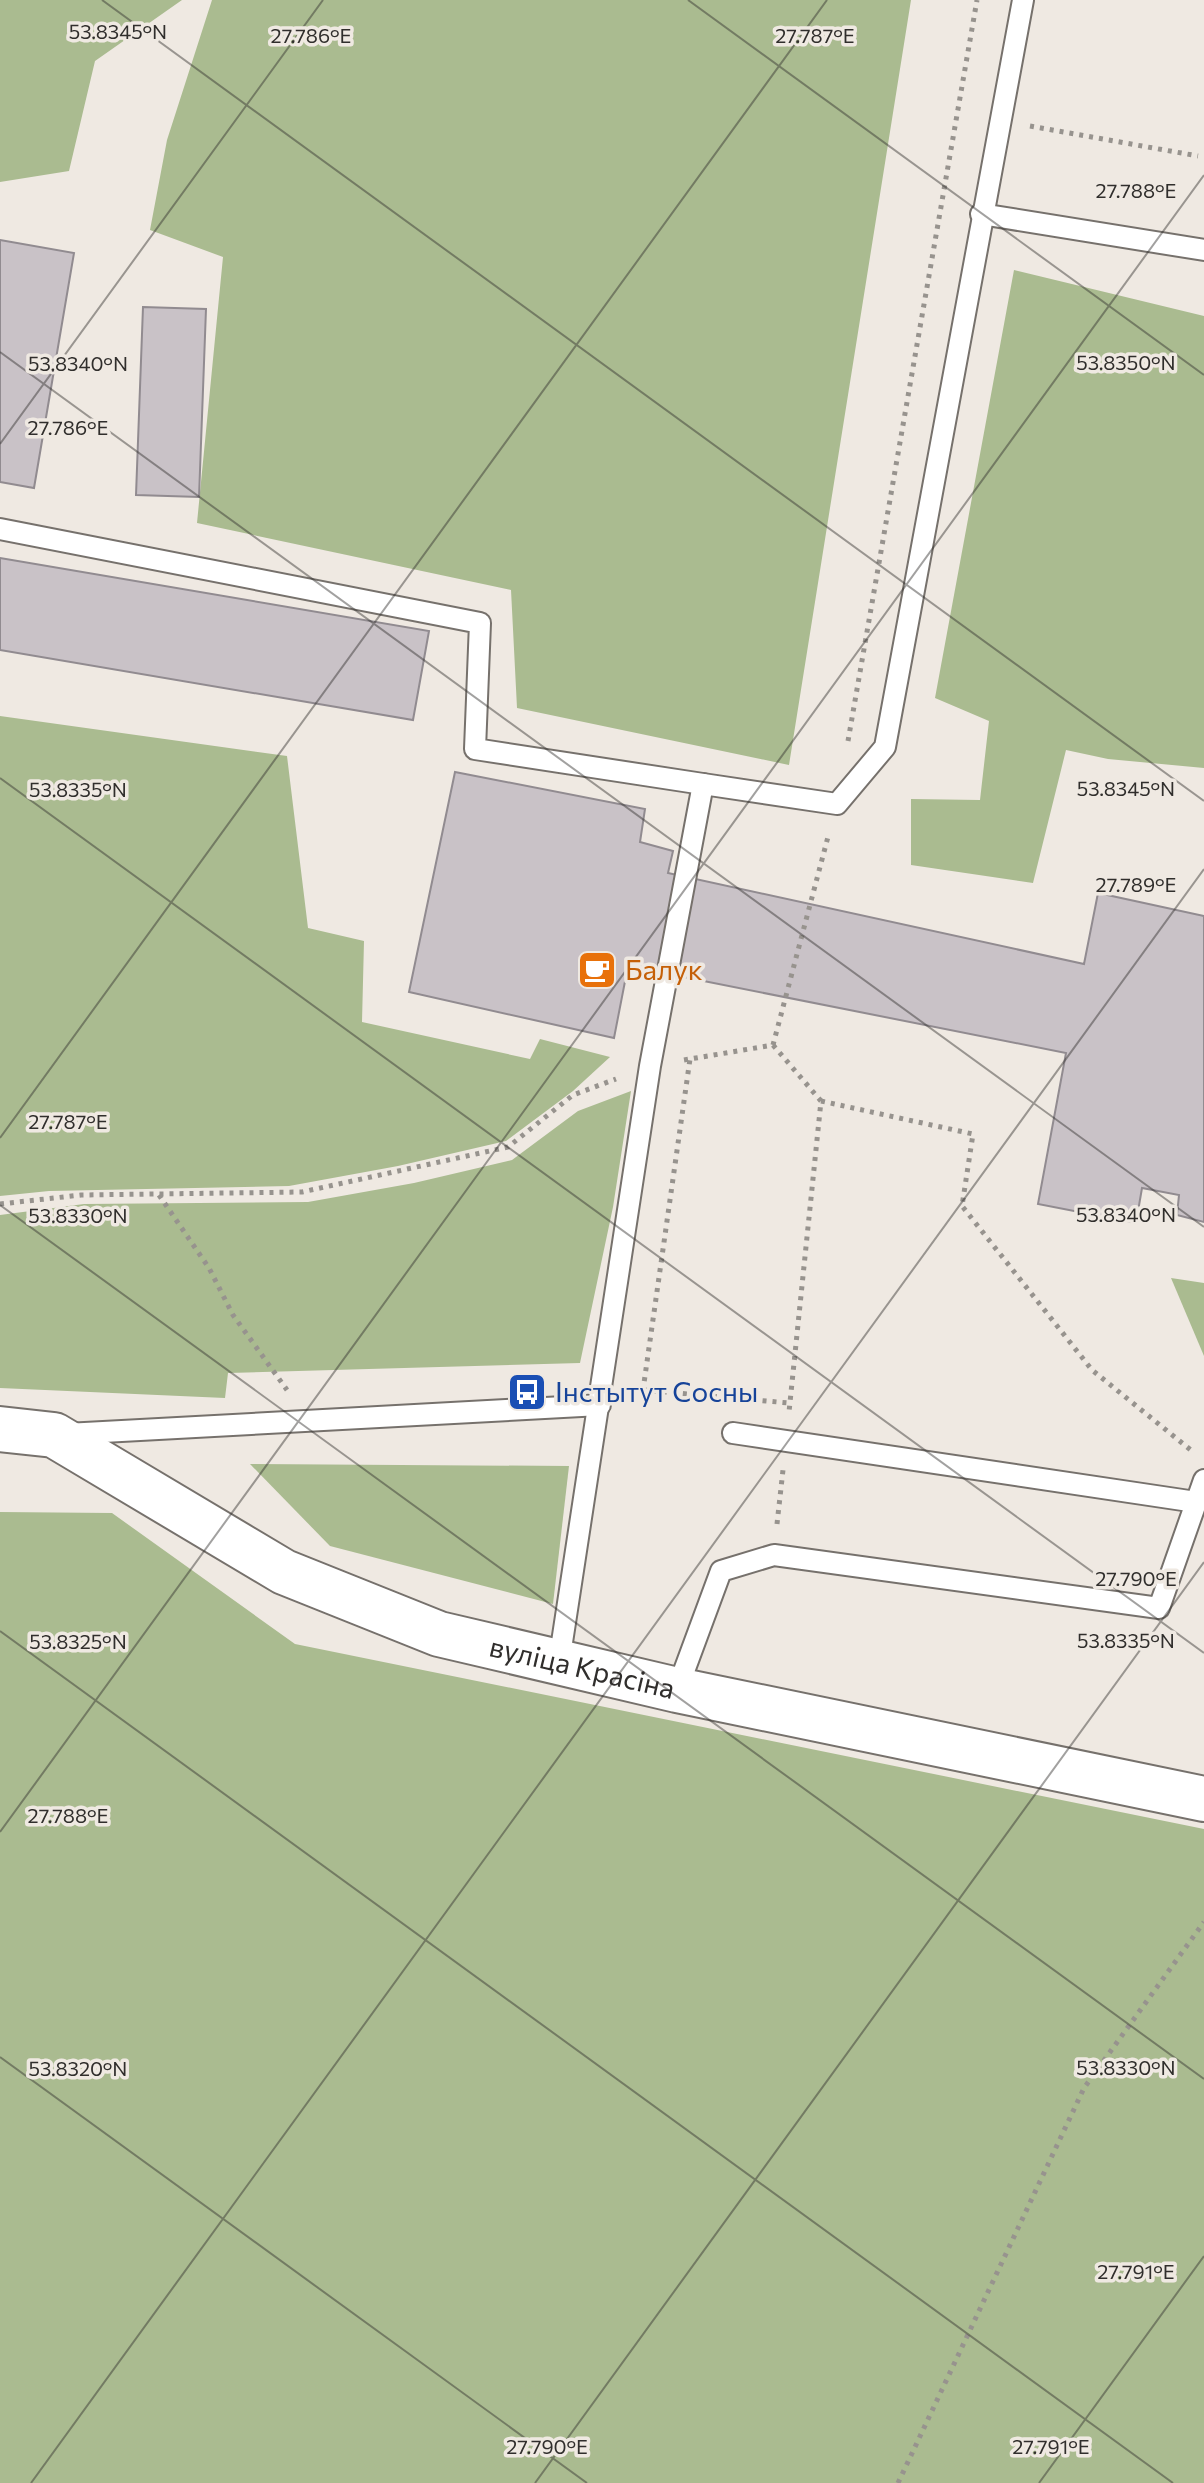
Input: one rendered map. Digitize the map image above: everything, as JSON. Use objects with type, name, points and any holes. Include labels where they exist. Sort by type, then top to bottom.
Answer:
[{"type":"street","name":"вуліца Красіна","points":[[0,1429],[54,1435],[284,1572],[439,1634],[677,1690],[1204,1799]]},
{"type":"lane","points":[[0,529],[480,623],[475,749],[837,804],[885,747],[981,214],[1023,0]]},
{"type":"lane","points":[[981,214],[1204,250]]},
{"type":"lane","points":[[559,1662],[650,1066],[703,784]]},
{"type":"lane","points":[[54,1435],[600,1405]]},
{"type":"lane","points":[[733,1433],[1196,1502]]},
{"type":"lane","points":[[677,1690],[721,1571],[774,1555],[1159,1608],[1204,1480]]},
{"type":"path","points":[[773,1045],[801,929],[837,804],[977,0]]},
{"type":"path","points":[[999,120],[1198,156]]},
{"type":"path","points":[[0,1204],[81,1195],[302,1192],[508,1147],[573,1095],[650,1066],[773,1045]]},
{"type":"path","points":[[773,1045],[821,1101],[973,1134],[962,1206],[1092,1370],[1204,1460]]},
{"type":"path","points":[[774,1555],[821,1101]]},
{"type":"path","points":[[159,1194],[209,1268],[233,1315],[289,1392]]},
{"type":"path","points":[[643,1390],[790,1403]]},
{"type":"path","points":[[898,2483],[1084,2088],[1204,1922]]},
{"type":"green space","points":[[0,0],[182,0],[95,61],[69,171],[0,182]]},
{"type":"green space","points":[[212,0],[911,0],[789,765],[517,708],[511,590],[197,523],[223,257],[150,230],[167,140]]},
{"type":"green space","points":[[1014,270],[1204,316],[1204,768],[1108,759],[1066,750],[1033,883],[911,865],[911,799],[980,800],[989,721],[935,698]]},
{"type":"green space","points":[[0,716],[287,756],[308,928],[364,941],[362,1022],[530,1059],[540,1039],[610,1057],[573,1091],[506,1141],[398,1166],[289,1186],[49,1191],[0,1196]]},
{"type":"green space","points":[[631,1091],[613,1207],[580,1363],[228,1373],[225,1398],[0,1388],[0,1215],[84,1204],[308,1202],[414,1183],[512,1160],[578,1111]]},
{"type":"green space","points":[[1171,1278],[1204,1283],[1204,1356]]},
{"type":"green space","points":[[250,1464],[569,1466],[553,1604],[330,1546]]},
{"type":"green space","points":[[0,1512],[112,1513],[295,1644],[1204,1829],[1204,2483],[0,2483]]},
{"type":"building","points":[[0,240],[74,253],[34,488],[0,482]]},
{"type":"building","points":[[143,307],[206,309],[199,497],[136,495]]},
{"type":"building","points":[[0,558],[429,631],[413,720],[0,650]]},
{"type":"building","points":[[455,772],[645,809],[640,842],[673,851],[668,873],[1084,964],[1098,893],[1204,916],[1204,1222],[1177,1215],[1179,1195],[1142,1188],[1136,1223],[1038,1204],[1066,1053],[628,966],[614,1038],[409,992]]},
{"type":"place","name":"Балук","points":[[597,970]]},
{"type":"place","name":"Інстытут Сосны","points":[[527,1392]]}]
